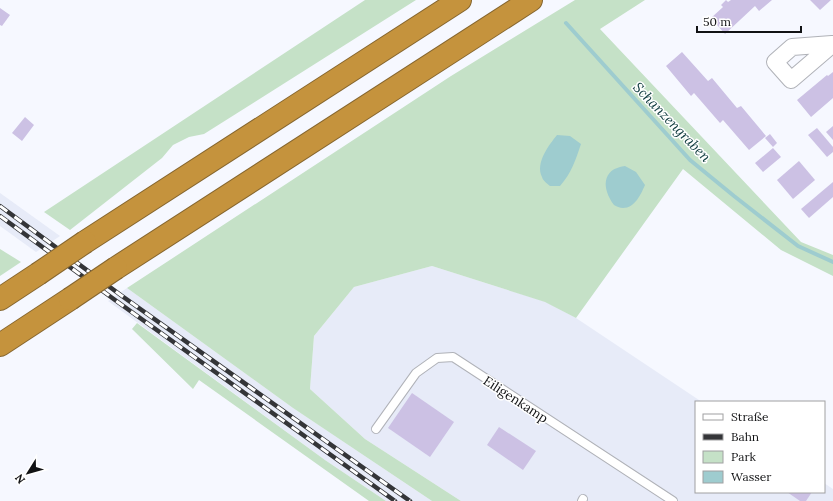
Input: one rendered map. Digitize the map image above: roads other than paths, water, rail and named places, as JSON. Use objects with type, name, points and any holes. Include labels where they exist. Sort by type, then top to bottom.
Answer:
[{"type":"highway","points":[[0,299],[460,0]]},
{"type":"highway","points":[[0,345],[116,268],[531,0]]},
{"type":"street","points":[[833,44],[789,85],[775,62],[792,47],[833,44]]},
{"type":"lane","name":"Eiligenkamp","points":[[376,429],[416,373],[436,358],[452,357],[673,501]]},
{"type":"water","points":[[557,135],[570,136],[581,144],[573,166],[564,181],[560,186],[550,186],[544,181],[540,172],[540,166],[544,154]]},
{"type":"water","points":[[625,166],[636,172],[645,185],[634,203],[631,206],[623,208],[614,205],[610,199],[607,193],[606,181],[611,171]]},
{"type":"waterway","name":"Schanzengraben","points":[[566,23],[690,160],[798,246],[833,262]]},
{"type":"railway","points":[[0,206],[122,296],[410,501]]},
{"type":"railway","points":[[0,216],[395,501]]}]
